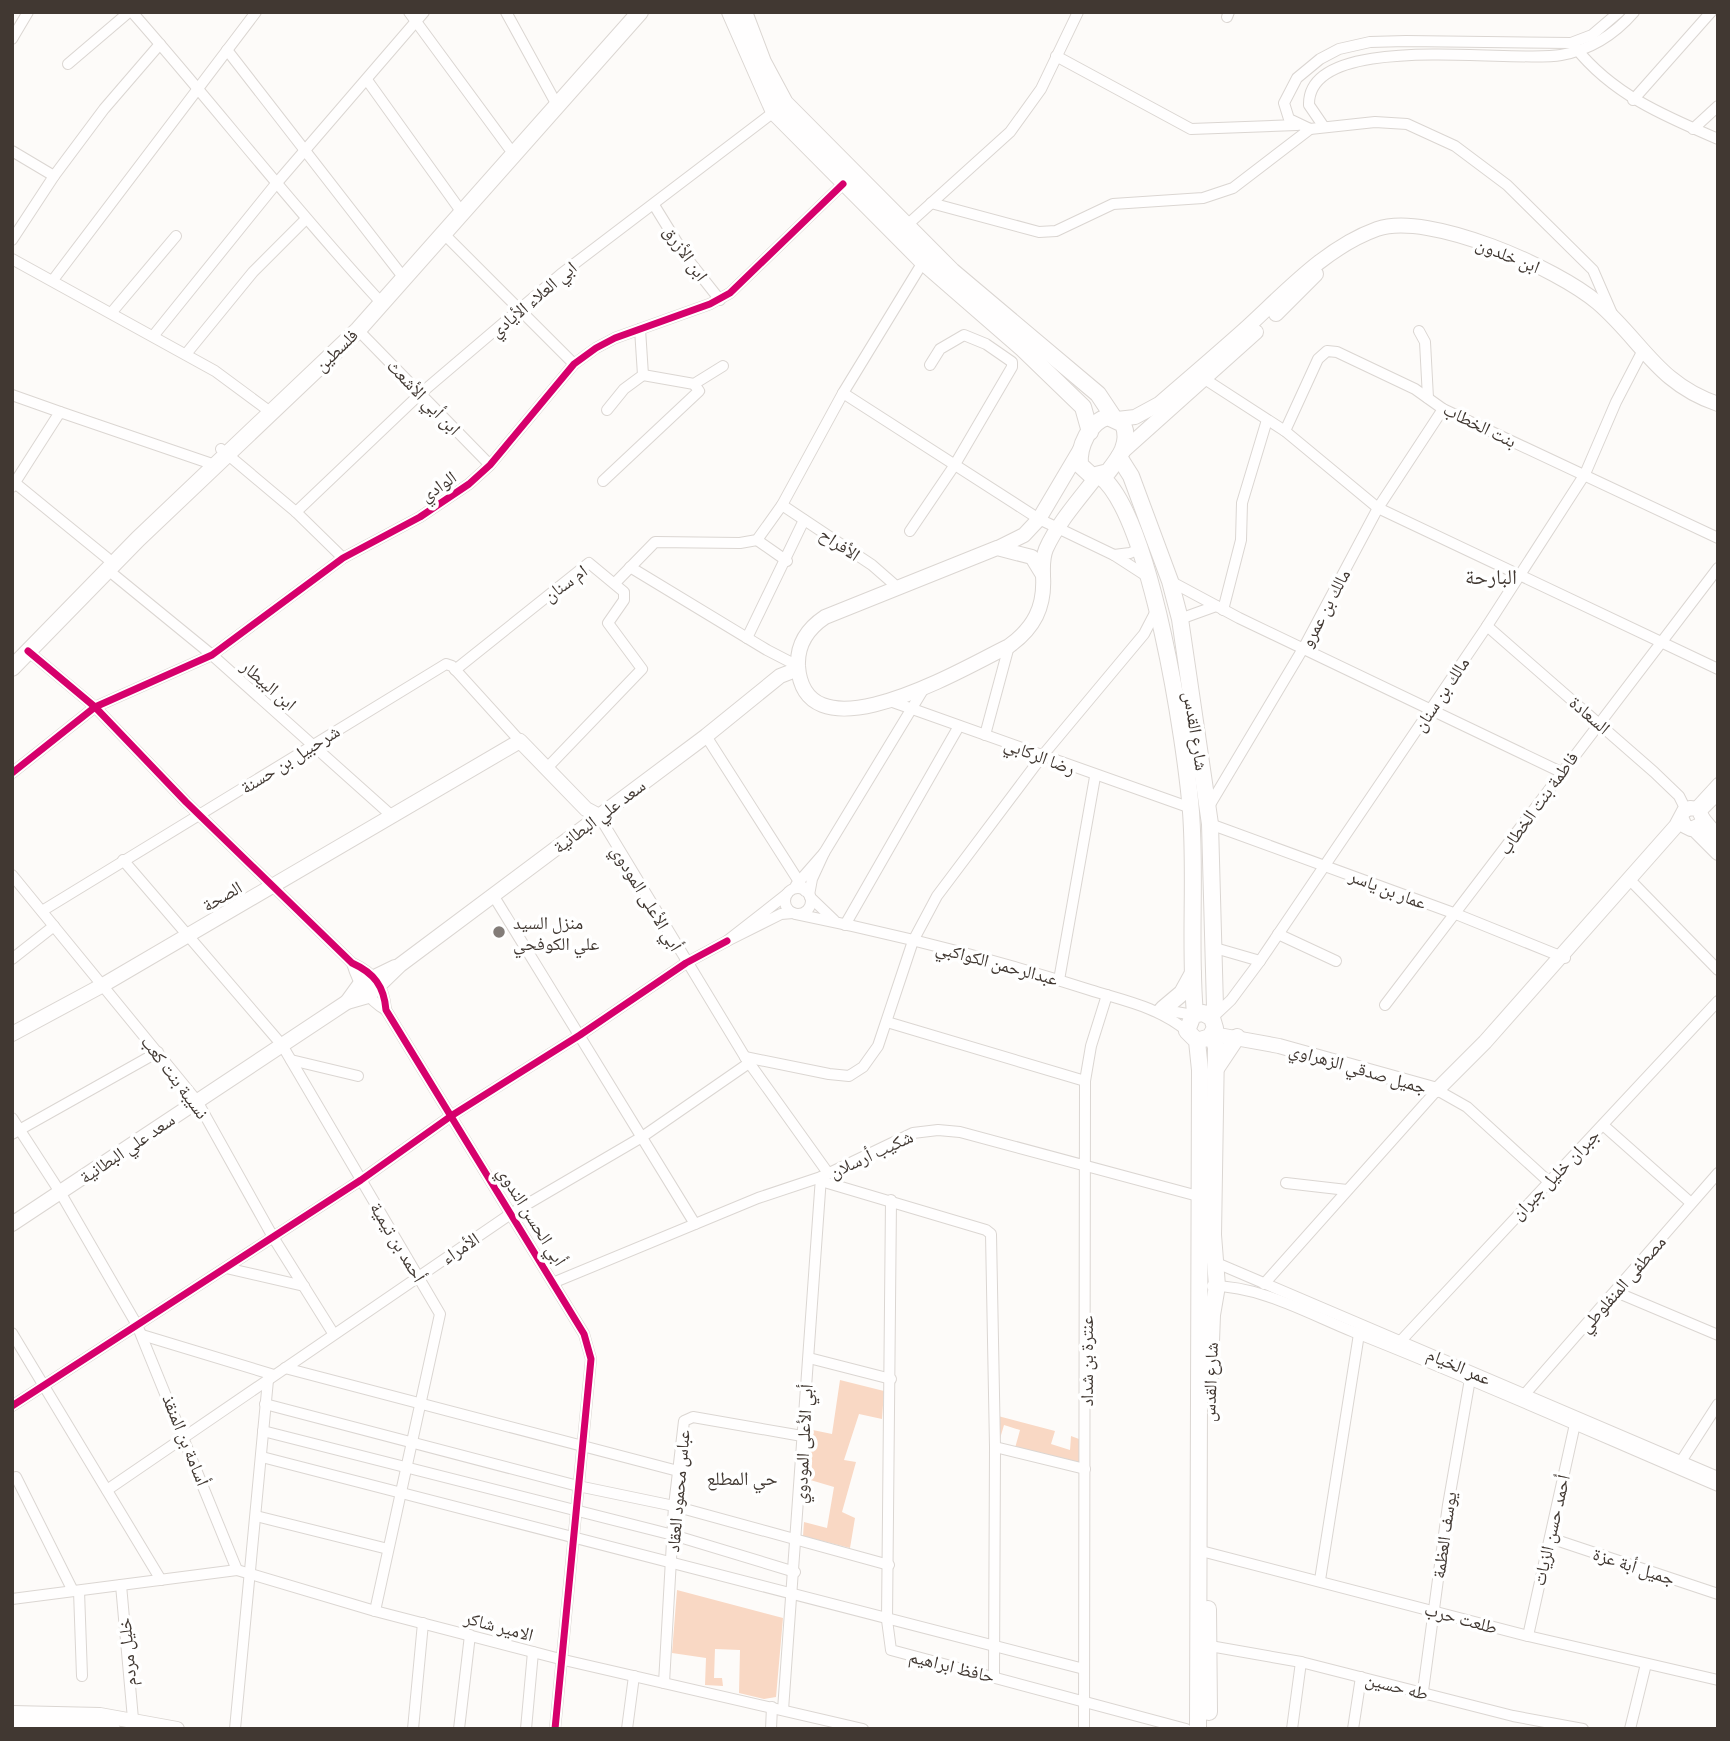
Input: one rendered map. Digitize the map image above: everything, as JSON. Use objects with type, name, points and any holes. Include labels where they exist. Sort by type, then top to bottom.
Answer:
[{"type":"main road","name":"فلسطين","points":[[217,458],[377,298],[458,207],[479,190],[626,12]]},
{"type":"main road","name":"فلسطين","points":[[12,668],[20,652],[108,564],[217,458],[358,330],[445,235],[509,148],[640,12]]},
{"type":"main road","points":[[730,12],[780,107],[843,184],[923,262],[1065,377],[1098,394],[1115,418],[1123,424],[1127,438],[1121,455]]},
{"type":"main road","points":[[744,12],[780,107],[1065,377],[1083,407],[1086,439],[1080,465],[1087,474],[1098,476],[1118,495],[1158,607],[1191,808],[1194,970],[1204,1025],[1200,1070],[1198,1729]]},
{"type":"main road","name":"ابن خلدون","points":[[1200,376],[1324,260],[1355,239],[1379,228],[1405,228],[1451,235],[1512,253],[1558,276],[1600,305],[1663,374],[1681,388],[1718,404]]},
{"type":"main road","name":"ابن خلدون","points":[[1663,374],[1718,396]]},
{"type":"main road","points":[[1200,376],[1121,455],[1108,472],[1098,476],[1058,530],[1044,556],[1040,611],[1034,624],[1009,646],[890,701],[853,711],[825,706],[804,686],[798,667],[801,645],[816,623],[896,586],[1024,535],[1039,519],[1086,439],[1103,418],[1144,414],[1200,376]]},
{"type":"main road","name":"شارع القدس","points":[[1121,455],[1170,581],[1180,619],[1209,816],[1215,1007],[1204,1025],[1216,1047],[1213,1235],[1217,1262],[1217,1286],[1212,1315],[1205,1552],[1210,1646],[1209,1729]]},
{"type":"main road","points":[[997,548],[1032,557],[1043,575]]},
{"type":"main road","name":"سعد علي البطانية","points":[[12,1224],[400,965],[706,736],[780,676],[798,667]]},
{"type":"main road","name":"أبي الأعلى المودوي","points":[[520,741],[586,809],[598,816]]},
{"type":"main road","name":"الصحة","points":[[12,1034],[103,985],[520,741]]},
{"type":"main road","name":"السعادة","points":[[1693,818],[1718,836]]},
{"type":"main road","name":"السعادة","points":[[1693,818],[1718,853]]},
{"type":"main road","name":"جميل صدقي الزهراوي","points":[[1559,960],[1634,884],[1693,818]]},
{"type":"main road","name":"جميل صدقي الزهراوي","points":[[1279,1046],[1437,1090],[1693,818]]},
{"type":"main road","points":[[1160,1009],[1182,993],[1194,970]]},
{"type":"main road","points":[[1204,1025],[1237,1037],[1279,1046]]},
{"type":"main road","points":[[1204,1025],[1270,1038],[1279,1046]]},
{"type":"main road","points":[[1216,1069],[1237,1037]]},
{"type":"main road","points":[[12,1713],[48,1722],[113,1729]]},
{"type":"main road","points":[[12,1724],[133,1718],[177,1729]]},
{"type":"street","points":[[12,39],[28,12]]},
{"type":"street","points":[[68,64],[130,12],[199,88],[305,220],[377,298]]},
{"type":"street","points":[[53,280],[256,12]]},
{"type":"street","points":[[154,335],[275,185],[367,80],[412,17],[424,12]]},
{"type":"street","points":[[506,12],[555,101]]},
{"type":"street","points":[[905,226],[1010,132],[1041,89],[1078,12]]},
{"type":"street","points":[[1297,125],[1284,111],[1290,88],[1306,68],[1339,49],[1370,43],[1406,41],[1575,47],[1619,12]]},
{"type":"street","points":[[1324,128],[1309,105],[1311,92],[1323,78],[1343,64],[1389,56],[1555,56],[1610,34],[1634,12]]},
{"type":"street","points":[[1633,100],[1712,12]]},
{"type":"street","points":[[412,17],[509,148]]},
{"type":"street","points":[[12,240],[54,176],[104,109],[159,44]]},
{"type":"street","points":[[1575,47],[1594,72],[1633,100],[1718,139]]},
{"type":"street","points":[[227,50],[400,273]]},
{"type":"street","points":[[1056,56],[1191,129],[1297,125],[1310,129],[1375,122],[1407,124],[1455,146],[1507,185],[1593,270],[1608,299],[1616,323]]},
{"type":"street","points":[[367,80],[458,207]]},
{"type":"street","points":[[1693,129],[1718,106]]},
{"type":"street","name":"ابي العلاء الأيادي","points":[[296,512],[420,394],[521,309],[600,243],[654,205],[780,107]]},
{"type":"street","points":[[931,203],[1039,232],[1056,231],[1113,204],[1203,198],[1233,188],[1310,129]]},
{"type":"street","points":[[12,151],[54,176]]},
{"type":"street","name":"الوادي","points":[[12,773],[94,707],[212,655],[343,558],[420,517],[475,480],[491,465],[574,364],[596,348],[640,328],[720,300],[740,285],[843,184]]},
{"type":"street","name":"ابن الأزرق","points":[[654,205],[686,257],[720,300]]},
{"type":"street","points":[[186,354],[253,272],[305,220]]},
{"type":"street","points":[[445,235],[574,364]]},
{"type":"street","points":[[112,312],[176,236]]},
{"type":"street","points":[[12,259],[154,335],[215,371],[265,408]]},
{"type":"street","points":[[615,583],[655,542],[740,543],[757,540],[782,505],[843,393],[923,262]]},
{"type":"street","points":[[640,328],[643,375]]},
{"type":"street","name":"ابن أبي الأشعث","points":[[358,330],[491,465]]},
{"type":"street","points":[[1419,331],[1425,342],[1428,398]]},
{"type":"street","points":[[910,531],[954,466],[1012,367],[1012,362],[986,344],[964,335],[940,349],[930,365]]},
{"type":"street","name":"بنت الخطاب","points":[[1285,431],[1315,363],[1327,351],[1337,352],[1428,398],[1443,410],[1718,538]]},
{"type":"street","name":"مالك بن سنان","points":[[1204,1025],[1231,1000],[1260,961],[1487,626],[1585,474],[1616,401],[1642,352]]},
{"type":"street","points":[[607,410],[624,389],[643,375],[694,384],[723,366]]},
{"type":"street","points":[[1200,376],[1285,431],[1378,508],[1718,669]]},
{"type":"street","points":[[603,481],[699,391],[694,384]]},
{"type":"street","points":[[843,393],[1039,519],[1114,555],[1150,579]]},
{"type":"street","points":[[12,395],[60,412],[217,458],[296,512],[343,558]]},
{"type":"street","name":"مالك بن عمرو","points":[[1209,816],[1378,508],[1443,410]]},
{"type":"street","points":[[14,485],[60,412]]},
{"type":"street","points":[[1219,608],[1241,540],[1242,503],[1267,420]]},
{"type":"street","name":"ابن البيطار","points":[[14,485],[212,655],[392,816]]},
{"type":"street","name":"الأفراح","points":[[782,505],[896,586]]},
{"type":"street","points":[[747,638],[787,561],[804,520]]},
{"type":"street","points":[[757,540],[787,561]]},
{"type":"street","points":[[1114,555],[1130,553],[1139,548]]},
{"type":"street","name":"ام سنان","points":[[455,670],[585,565],[593,564],[615,583],[626,595],[608,623],[642,669],[546,769]]},
{"type":"street","points":[[630,567],[798,667]]},
{"type":"street","name":"فاطمة بنت الخطاب","points":[[1385,1005],[1456,914],[1598,721],[1718,568]]},
{"type":"street","points":[[1170,581],[1219,608],[1561,772]]},
{"type":"street","points":[[747,1060],[849,1076],[863,1068],[877,1046],[887,1022],[913,941],[937,896],[1043,755],[1144,634],[1158,607]]},
{"type":"street","points":[[1180,619],[1219,608]]},
{"type":"street","name":"السعادة","points":[[1487,626],[1598,721],[1674,791],[1693,818]]},
{"type":"street","points":[[985,735],[1009,646]]},
{"type":"street","points":[[20,652],[94,707],[186,802],[202,814],[352,963],[377,981]]},
{"type":"street","name":"شرحبيل بن حسنة","points":[[42,911],[442,665],[449,664],[455,670]]},
{"type":"street","points":[[455,670],[520,741]]},
{"type":"street","points":[[12,1406],[140,1330],[226,1268],[451,1116],[580,1035],[686,963],[781,914],[794,914],[808,909],[805,891],[824,853],[926,685]]},
{"type":"street","name":"رضا الركابي","points":[[890,701],[1043,755],[1096,777],[1191,808]]},
{"type":"street","points":[[706,736],[805,891],[841,924],[959,726]]},
{"type":"street","points":[[1059,980],[1096,777]]},
{"type":"street","name":"جميل صدقي الزهراوي","points":[[1693,818],[1718,783]]},
{"type":"street","name":"جميل صدقي الزهراوي","points":[[1693,818],[1718,795]]},
{"type":"street","name":"أبي الأعلى المودوي","points":[[598,816],[686,963],[823,1177],[802,1436],[798,1542],[778,1709],[771,1729]]},
{"type":"street","name":"عمار بن ياسر","points":[[1209,816],[1325,865],[1456,914],[1559,960]]},
{"type":"street","points":[[805,891],[824,853]]},
{"type":"street","name":"أحمد بن تيمية","points":[[123,860],[282,1045],[360,1180],[420,1276],[440,1319],[400,1491],[376,1611]]},
{"type":"street","name":"نسيبة بنت كعب","points":[[12,875],[197,1101],[273,1237],[333,1333]]},
{"type":"street","points":[[1634,884],[1718,970]]},
{"type":"street","points":[[727,941],[788,893],[796,889],[805,891]]},
{"type":"street","points":[[788,893],[785,905],[794,914]]},
{"type":"street","points":[[493,895],[695,1224]]},
{"type":"street","name":"عبدالرحمن الكواكبي","points":[[794,914],[913,941],[1160,1009]]},
{"type":"street","points":[[12,959],[54,926]]},
{"type":"street","points":[[1278,934],[1336,961]]},
{"type":"street","points":[[1215,948],[1260,961]]},
{"type":"street","points":[[352,963],[364,990]]},
{"type":"street","name":"أبي الحسن الندوي","points":[[377,981],[386,1010],[555,1282],[584,1334],[591,1353],[564,1660],[555,1729]]},
{"type":"street","name":"أبي الحسن الندوي","points":[[364,990],[386,1010]]},
{"type":"street","name":"عنترة بن شداد","points":[[1084,1729],[1087,1168],[1085,1081],[1091,1046],[1107,995]]},
{"type":"street","name":"جبران خليل جبران","points":[[1397,1344],[1718,1001]]},
{"type":"street","points":[[1160,1009],[1204,1025]]},
{"type":"street","points":[[1160,1009],[1204,1025]]},
{"type":"street","points":[[887,1022],[1085,1081]]},
{"type":"street","points":[[16,1132],[158,1052]]},
{"type":"street","points":[[291,1060],[358,1076]]},
{"type":"street","name":"الأمراء","points":[[107,1490],[512,1213],[642,1138],[747,1060]]},
{"type":"street","points":[[1264,1284],[1437,1090],[1467,1107],[1548,1181]]},
{"type":"street","name":"أسامة بن المنقذ","points":[[12,1118],[16,1132],[60,1192],[140,1330],[237,1570]]},
{"type":"street","points":[[1603,1125],[1691,1203]]},
{"type":"street","name":"شكيب أرسلان","points":[[555,1282],[695,1224],[823,1177],[913,1133],[938,1130],[960,1132],[1199,1196]]},
{"type":"street","name":"مصطفى المنفلوطي","points":[[1525,1394],[1718,1173]]},
{"type":"street","points":[[823,1177],[986,1230],[991,1234],[995,1447],[994,1677]]},
{"type":"street","points":[[1286,1183],[1347,1190]]},
{"type":"street","name":"حافظ ابراهيم","points":[[891,1200],[887,1620],[891,1650],[1186,1729]]},
{"type":"street","name":"عمر الخيام","points":[[1199,1258],[1217,1262],[1470,1379],[1575,1424],[1678,1465],[1718,1477]]},
{"type":"street","points":[[226,1268],[303,1286]]},
{"type":"street","name":"عمر الخيام","points":[[1199,1286],[1251,1291],[1360,1334],[1397,1344],[1525,1394],[1718,1486]]},
{"type":"street","points":[[1616,1292],[1717,1334]]},
{"type":"street","points":[[140,1330],[271,1378],[265,1404],[235,1729]]},
{"type":"street","points":[[12,1333],[161,1580]]},
{"type":"street","points":[[1320,1580],[1360,1334]]},
{"type":"street","points":[[809,1358],[891,1379]]},
{"type":"street","points":[[285,1368],[678,1471]]},
{"type":"street","name":"يوسف العظمة","points":[[1423,1692],[1433,1610],[1470,1379]]},
{"type":"street","points":[[265,1404],[578,1486],[674,1506],[889,1566]]},
{"type":"street","points":[[1678,1465],[1718,1404]]},
{"type":"street","name":"عباس محمود العقاد","points":[[664,1683],[674,1506],[683,1424],[691,1417],[802,1436]]},
{"type":"street","name":"أحمد حسن الزيات","points":[[1528,1636],[1575,1424]]},
{"type":"street","points":[[263,1431],[406,1466],[577,1513],[673,1535],[795,1572]]},
{"type":"street","points":[[995,1447],[1085,1469]]},
{"type":"street","points":[[262,1457],[1084,1669]]},
{"type":"street","points":[[16,1477],[76,1591],[82,1676]]},
{"type":"street","points":[[256,1516],[388,1549]]},
{"type":"street","name":"جميل أبة عزة","points":[[1550,1538],[1718,1594]]},
{"type":"street","name":"طلعت حرب","points":[[1205,1552],[1528,1636],[1715,1680]]},
{"type":"street","points":[[12,1599],[237,1570]]},
{"type":"street","name":"الامير شاكر","points":[[237,1570],[376,1611],[564,1660],[863,1729]]},
{"type":"street","name":"خليل مردم","points":[[121,1585],[133,1718]]},
{"type":"street","points":[[413,1729],[423,1623]]},
{"type":"street","points":[[459,1729],[470,1635]]},
{"type":"street","name":"طه حسين","points":[[1210,1646],[1301,1662],[1513,1716],[1583,1729]]},
{"type":"street","points":[[526,1729],[533,1652]]},
{"type":"street","points":[[1292,1729],[1301,1662]]},
{"type":"street","points":[[1630,1729],[1646,1664]]},
{"type":"street","points":[[1715,1680],[1718,1667]]},
{"type":"street","points":[[628,1729],[634,1676]]},
{"type":"street","points":[[1353,1729],[1361,1677]]},
{"type":"street","points":[[1510,1729],[1513,1716]]},
{"type":"shaded area","points":[[840,1380],[884,1391],[882,1419],[859,1414],[844,1460],[856,1462],[842,1512],[855,1518],[850,1548],[803,1536],[804,1522],[827,1528],[834,1487],[807,1479],[808,1429],[832,1434]]},
{"type":"shaded area","points":[[998,1416],[1055,1431],[1051,1444],[1070,1450],[1071,1436],[1079,1439],[1080,1466],[1015,1448],[1020,1430],[1004,1425],[999,1442]]},
{"type":"shaded area","points":[[677,1590],[783,1618],[776,1697],[764,1699],[739,1693],[740,1650],[715,1649],[714,1678],[722,1678],[723,1686],[705,1685],[706,1658],[672,1653]]},
{"type":"cycle path","points":[[12,773],[95,707],[212,655],[343,558],[420,517],[469,484],[490,465],[574,364],[615,338],[710,304],[730,293],[843,184]]},
{"type":"cycle path","points":[[28,651],[95,707],[186,802],[352,963],[372,976],[383,994],[386,1010],[584,1334],[591,1359],[555,1729]]},
{"type":"cycle path","points":[[12,1406],[361,1180],[451,1116],[580,1035],[686,963],[727,941]]},
{"type":"place","name":"منزل السيد علي الكوفحي","points":[[499,932]]},
{"type":"district","name":"البارحة","points":[[1491,576]]},
{"type":"district","name":"حي المطلع","points":[[742,1478]]}]
